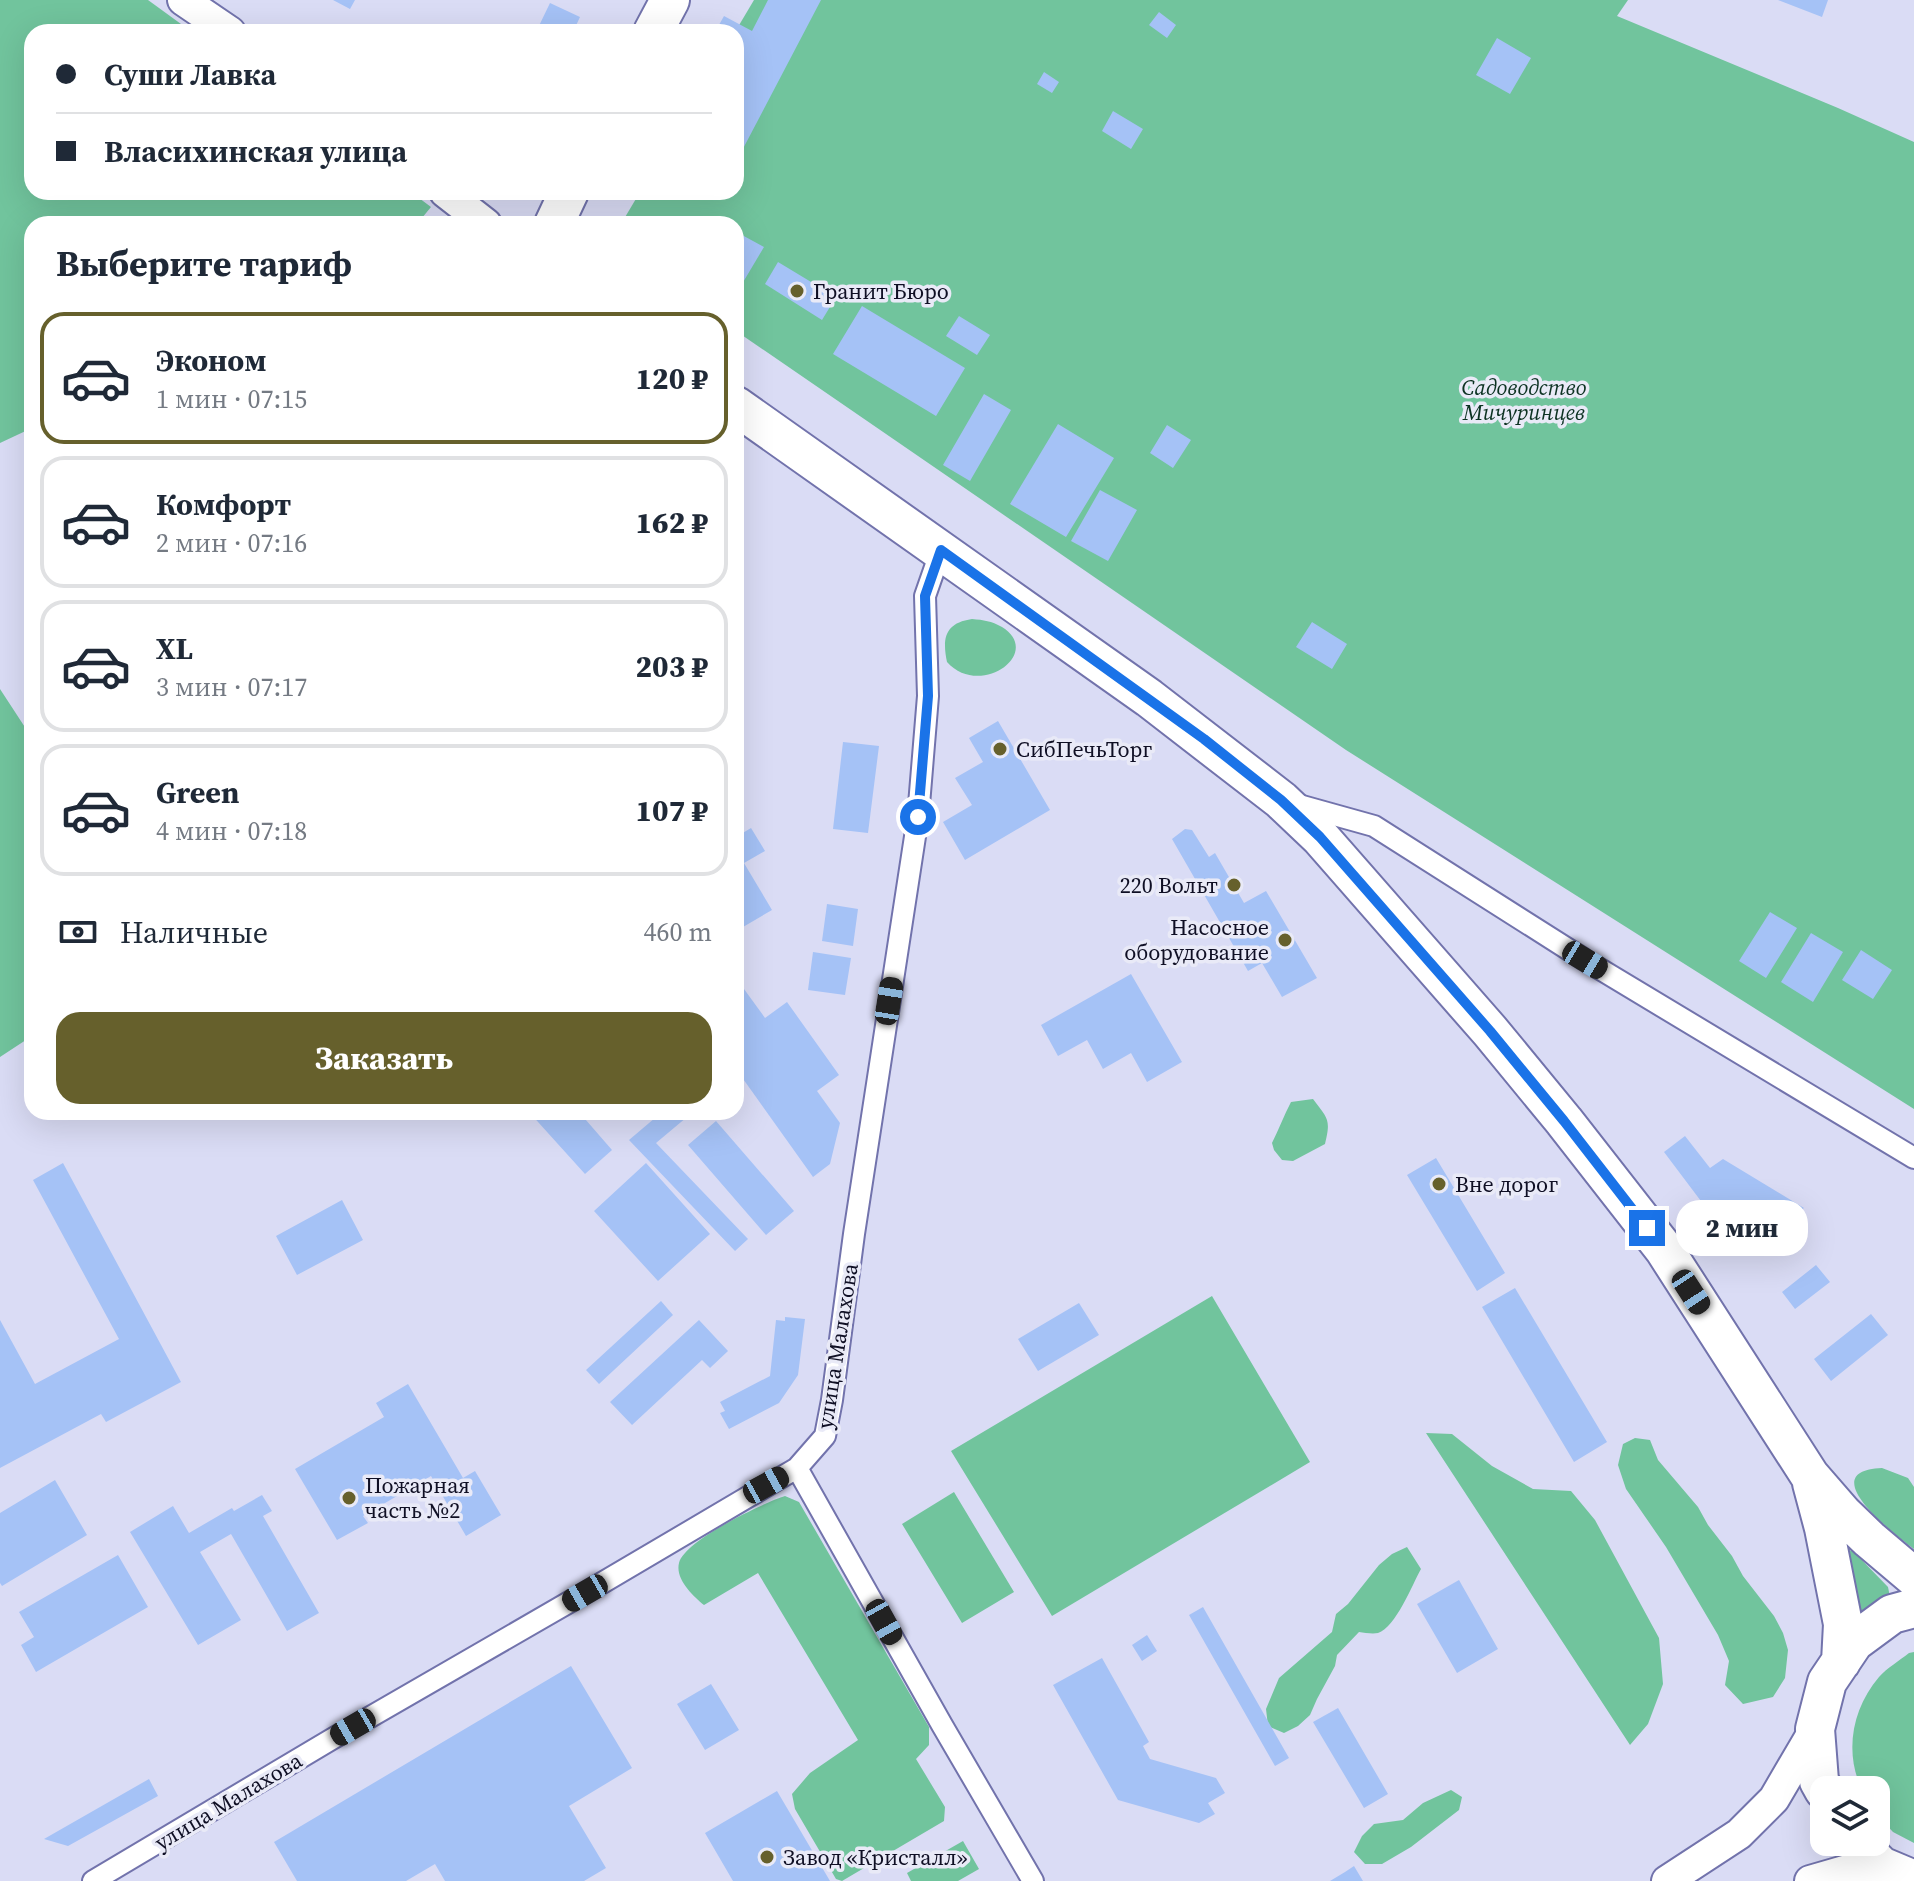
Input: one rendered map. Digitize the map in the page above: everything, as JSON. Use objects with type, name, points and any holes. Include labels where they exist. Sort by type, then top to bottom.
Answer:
[{"type":"highway","points":[[657,24],[670,0]]},
{"type":"highway","points":[[744,412],[1160,706],[1281,800],[1320,837],[1490,1031],[1664,1249],[1810,1476],[1843,1514],[1914,1577]]},
{"type":"highway","points":[[1810,1476],[1843,1624],[1841,1662]]},
{"type":"highway","points":[[1819,1776],[1815,1729],[1827,1682],[1854,1642],[1892,1614],[1914,1608]]},
{"type":"main road","points":[[183,0],[218,24]]},
{"type":"main road","points":[[455,200],[476,216]]},
{"type":"main road","points":[[1667,1881],[1727,1843],[1774,1799],[1815,1729]]},
{"type":"main road","points":[[1810,1881],[1884,1863]]},
{"type":"street","name":"улица Малахова","points":[[93,1881],[797,1468],[825,1436],[918,817],[928,696],[925,596],[941,550]]},
{"type":"street","points":[[1281,800],[1374,826],[1585,960],[1914,1158]]},
{"type":"street","points":[[797,1468],[1033,1881]]},
{"type":"green space","points":[[0,0],[148,0],[181,24],[24,24],[24,200],[422,200],[431,207],[424,216],[24,216],[24,432],[0,443]]},
{"type":"green space","name":"Садоводство Мичуринцев","points":[[754,0],[1628,0],[1617,16],[1914,142],[1914,1109],[1346,750],[744,336],[744,216],[626,216],[635,200],[744,200],[744,24],[740,24]]},
{"type":"green space","points":[[972,619],[998,625],[1013,637],[1016,649],[1003,668],[975,676],[961,672],[947,662],[945,646],[948,633],[956,624]]},
{"type":"green space","points":[[0,689],[24,726],[24,1041],[0,1057]]},
{"type":"green space","points":[[1313,1099],[1327,1120],[1325,1144],[1293,1161],[1282,1160],[1272,1143],[1288,1107],[1291,1102]]},
{"type":"green space","points":[[1212,1296],[1310,1462],[1052,1616],[951,1451]]},
{"type":"green space","points":[[1426,1433],[1452,1434],[1492,1466],[1533,1489],[1571,1491],[1595,1520],[1659,1638],[1663,1684],[1648,1724],[1630,1745]]},
{"type":"green space","points":[[1635,1438],[1650,1440],[1658,1460],[1698,1507],[1743,1576],[1774,1616],[1788,1650],[1785,1678],[1773,1697],[1743,1704],[1725,1685],[1729,1661],[1718,1635],[1666,1547],[1626,1489],[1618,1465],[1623,1444]]},
{"type":"green space","points":[[1882,1468],[1908,1478],[1914,1487],[1914,1549],[1877,1518],[1856,1491],[1855,1480],[1862,1472]]},
{"type":"green space","points":[[954,1492],[1014,1592],[962,1623],[902,1524]]},
{"type":"green space","points":[[785,1496],[799,1502],[929,1727],[929,1745],[916,1759],[945,1807],[944,1821],[842,1881],[836,1879],[795,1809],[792,1794],[810,1773],[858,1740],[758,1573],[704,1605],[686,1587],[678,1569],[684,1554],[709,1534],[743,1514]]},
{"type":"green space","points":[[1407,1547],[1421,1569],[1391,1623],[1378,1633],[1359,1632],[1337,1655],[1335,1666],[1310,1715],[1298,1726],[1284,1733],[1268,1726],[1266,1709],[1279,1678],[1332,1632],[1336,1614],[1348,1604],[1379,1565]]},
{"type":"green space","points":[[1844,1551],[1853,1551],[1888,1587],[1890,1597],[1859,1614]]},
{"type":"green space","points":[[1914,1652],[1914,1843],[1890,1829],[1890,1776],[1856,1776],[1852,1746],[1857,1717],[1870,1689],[1879,1677]]},
{"type":"green space","points":[[1451,1790],[1462,1797],[1459,1810],[1411,1847],[1382,1864],[1365,1864],[1354,1852],[1362,1836],[1374,1824],[1403,1820],[1423,1803]]},
{"type":"green space","points":[[963,1841],[979,1869],[958,1881],[911,1881],[907,1873]]},
{"type":"building","points":[[333,0],[355,0],[350,9]]},
{"type":"building","points":[[768,0],[821,0],[744,147],[744,27],[752,31]]},
{"type":"building","points":[[1778,0],[1828,0],[1822,17]]},
{"type":"building","points":[[550,3],[580,17],[577,24],[540,24]]},
{"type":"building","points":[[1159,12],[1176,25],[1167,38],[1149,25]]},
{"type":"building","points":[[724,16],[739,24],[720,24]]},
{"type":"building","points":[[1497,38],[1531,58],[1510,94],[1476,75]]},
{"type":"building","points":[[1044,72],[1059,82],[1052,93],[1037,84]]},
{"type":"building","points":[[1113,111],[1143,129],[1131,149],[1102,131]]},
{"type":"building","points":[[744,236],[764,247],[744,281]]},
{"type":"building","points":[[778,262],[836,297],[822,320],[765,284]]},
{"type":"building","points":[[862,306],[965,368],[936,416],[833,354]]},
{"type":"building","points":[[959,316],[990,335],[977,355],[946,336]]},
{"type":"building","points":[[984,394],[1011,410],[970,481],[943,465]]},
{"type":"building","points":[[1058,424],[1114,458],[1066,537],[1010,504]]},
{"type":"building","points":[[1167,425],[1191,440],[1173,468],[1150,453]]},
{"type":"building","points":[[1100,490],[1137,510],[1108,561],[1071,541]]},
{"type":"building","points":[[1312,622],[1347,644],[1332,669],[1296,647]]},
{"type":"building","points":[[998,721],[1050,810],[965,860],[943,822],[972,805],[955,778],[983,762],[969,738]]},
{"type":"building","points":[[843,742],[879,746],[868,833],[833,829]]},
{"type":"building","points":[[751,828],[765,851],[744,863],[744,832]]},
{"type":"building","points":[[1185,829],[1192,830],[1209,857],[1215,853],[1244,903],[1266,891],[1317,978],[1282,997],[1262,963],[1248,971],[1172,839]]},
{"type":"building","points":[[744,863],[772,910],[744,926]]},
{"type":"building","points":[[827,904],[858,909],[853,946],[822,941]]},
{"type":"building","points":[[1770,912],[1797,928],[1766,978],[1739,961]]},
{"type":"building","points":[[1811,933],[1843,952],[1813,1002],[1781,982]]},
{"type":"building","points":[[1861,950],[1892,970],[1873,999],[1842,980]]},
{"type":"building","points":[[813,952],[851,958],[845,995],[808,990]]},
{"type":"building","points":[[1131,974],[1182,1062],[1147,1082],[1131,1053],[1103,1069],[1087,1040],[1058,1056],[1041,1025]]},
{"type":"building","points":[[744,989],[765,1018],[787,1002],[839,1075],[817,1091],[840,1123],[830,1164],[813,1177],[744,1080]]},
{"type":"building","points":[[536,1120],[586,1120],[612,1150],[585,1174]]},
{"type":"building","points":[[653,1120],[683,1120],[656,1143],[748,1239],[735,1251],[629,1140]]},
{"type":"building","points":[[716,1121],[794,1211],[766,1235],[688,1145]]},
{"type":"building","points":[[1685,1136],[1710,1168],[1723,1159],[1804,1208],[1740,1253],[1664,1152]]},
{"type":"building","points":[[1436,1158],[1505,1273],[1477,1291],[1407,1175]]},
{"type":"building","points":[[63,1163],[181,1382],[106,1422],[101,1414],[0,1468],[0,1320],[35,1384],[119,1339],[33,1180]]},
{"type":"building","points":[[646,1163],[710,1234],[658,1281],[594,1211]]},
{"type":"building","points":[[342,1200],[363,1240],[297,1275],[276,1236]]},
{"type":"building","points":[[1816,1265],[1830,1282],[1795,1309],[1782,1292]]},
{"type":"building","points":[[1515,1288],[1607,1442],[1574,1462],[1482,1307]]},
{"type":"building","points":[[661,1301],[673,1315],[599,1384],[586,1370]]},
{"type":"building","points":[[1079,1303],[1099,1335],[1038,1371],[1018,1339]]},
{"type":"building","points":[[1871,1314],[1888,1335],[1831,1381],[1814,1359]]},
{"type":"building","points":[[785,1317],[805,1319],[798,1375],[779,1403],[729,1429],[720,1413],[725,1411],[720,1402],[770,1376],[776,1320],[785,1321]]},
{"type":"building","points":[[699,1320],[728,1351],[710,1368],[702,1360],[632,1425],[610,1402]]},
{"type":"building","points":[[408,1384],[463,1478],[475,1471],[501,1515],[466,1536],[431,1476],[363,1516],[368,1523],[337,1540],[295,1469],[384,1417],[376,1403]]},
{"type":"building","points":[[55,1480],[87,1535],[2,1586],[0,1513]]},
{"type":"building","points":[[262,1495],[272,1511],[263,1516],[319,1613],[287,1631],[231,1534],[200,1552],[241,1620],[198,1645],[130,1532],[173,1506],[189,1533]]},
{"type":"building","points":[[118,1555],[148,1607],[36,1672],[21,1645],[34,1637],[19,1612]]},
{"type":"building","points":[[1459,1580],[1498,1649],[1457,1673],[1417,1604]]},
{"type":"building","points":[[1203,1607],[1289,1758],[1275,1766],[1189,1615]]},
{"type":"building","points":[[1147,1635],[1157,1651],[1142,1661],[1132,1645]]},
{"type":"building","points":[[1102,1658],[1149,1742],[1143,1746],[1150,1759],[1216,1778],[1225,1793],[1208,1803],[1215,1814],[1199,1823],[1118,1800],[1053,1685]]},
{"type":"building","points":[[571,1666],[632,1768],[569,1806],[606,1868],[584,1881],[445,1881],[435,1864],[406,1881],[297,1881],[274,1842]]},
{"type":"building","points":[[711,1684],[739,1730],[705,1750],[677,1704]]},
{"type":"building","points":[[1338,1708],[1388,1794],[1364,1808],[1313,1722]]},
{"type":"building","points":[[149,1779],[158,1796],[68,1846],[44,1839]]},
{"type":"building","name":"Завод «Кристалл»","points":[[777,1791],[830,1881],[733,1881],[705,1833]]},
{"type":"building","points":[[1354,1866],[1363,1881],[1330,1881],[1345,1872]]},
{"type":"place","name":"Гранит Бюро","points":[[797,291]]},
{"type":"place","name":"СибПечьТорг","points":[[1000,749]]},
{"type":"place","name":"220 Вольт","points":[[1234,885]]},
{"type":"place","name":"Насосное оборудование","points":[[1285,940]]},
{"type":"place","name":"Вне дорог","points":[[1439,1184]]},
{"type":"place","name":"Пожарная часть №2","points":[[349,1498]]},
{"type":"place","name":"Завод «Кристалл»","points":[[767,1857]]},
{"type":"route","points":[[918,817],[928,696],[925,596],[941,550],[1204,739],[1281,800],[1320,837],[1490,1031],[1647,1228]]}]
